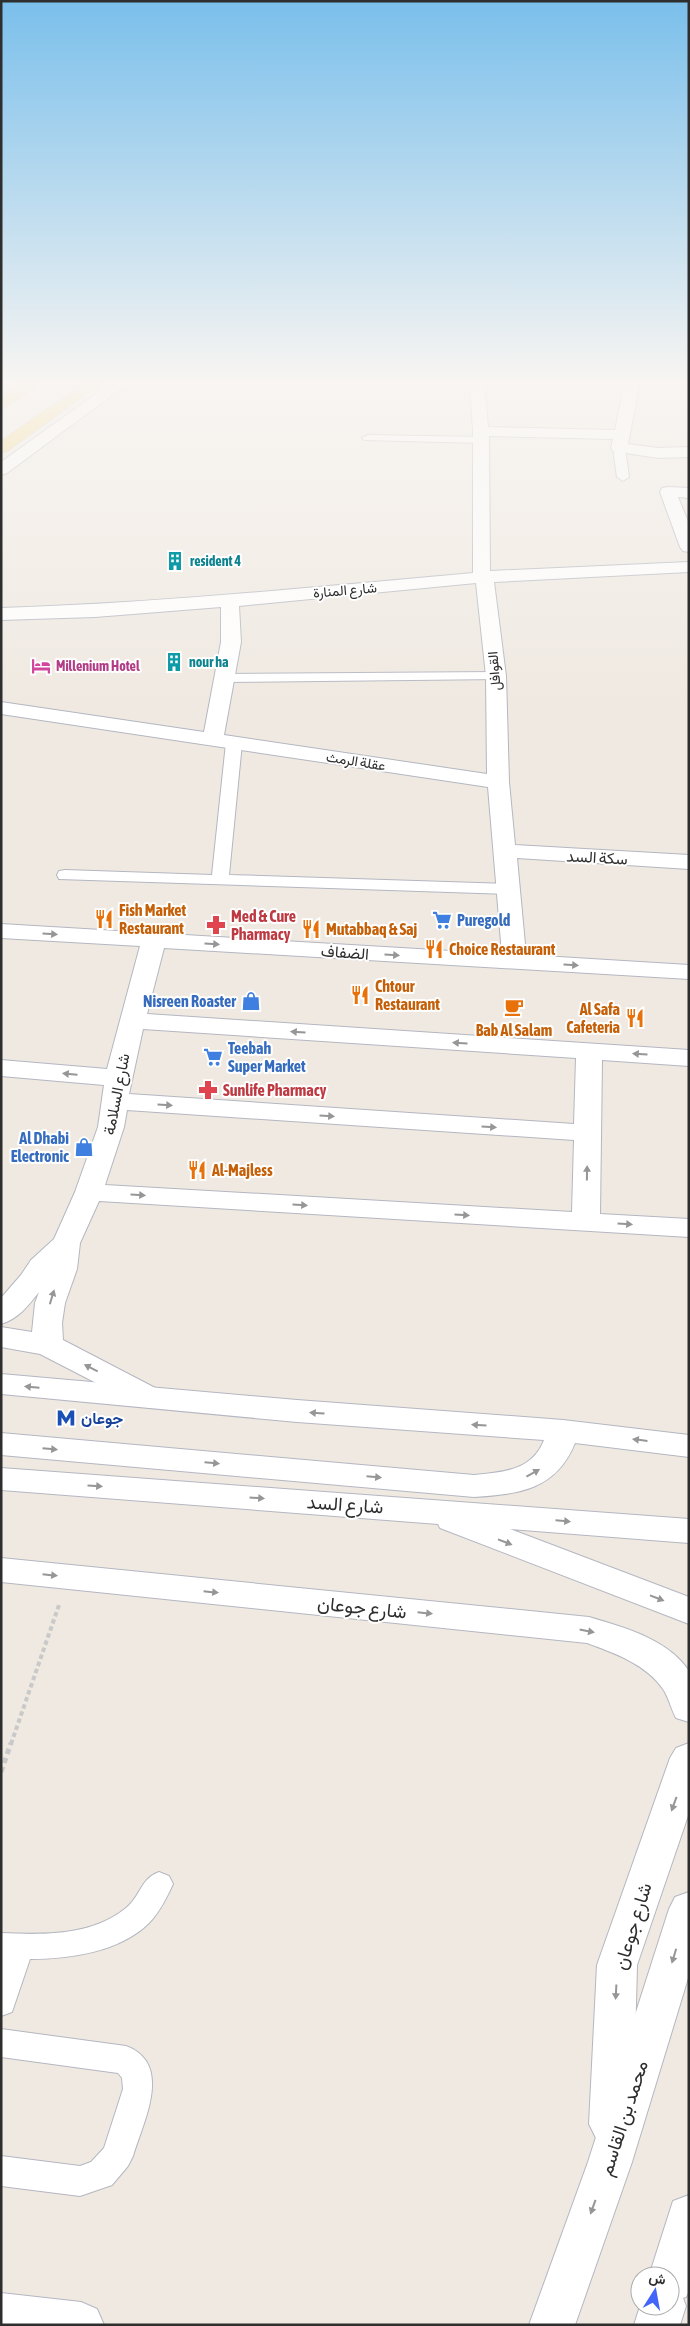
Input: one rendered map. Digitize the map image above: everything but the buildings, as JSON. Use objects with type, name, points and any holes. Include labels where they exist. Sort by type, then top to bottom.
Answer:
[{"type":"street","name":"القوافل","points":[[481,490],[480,570],[484,577],[496,676],[498,782],[515,962]]},
{"type":"street","points":[[689,493],[668,492],[689,547]]},
{"type":"street","name":"شارع المنارة","points":[[1,614],[95,610],[230,600],[484,577],[689,567]]},
{"type":"street","points":[[689,575],[686,578],[689,587]]},
{"type":"street","points":[[213,739],[231,642],[230,600]]},
{"type":"street","name":"عقلة الرمث","points":[[1,708],[498,782]]},
{"type":"street","name":"سكة السد","points":[[505,851],[689,862]]},
{"type":"street","name":"الضفاف","points":[[1,931],[689,972]]},
{"type":"street","name":"شارع السلامة","points":[[48,1345],[47,1324],[50,1303],[62,1269],[66,1243],[89,1192],[111,1127],[132,1021],[154,940]]},
{"type":"street","points":[[132,1021],[689,1058]]},
{"type":"street","points":[[586,1222],[589,1051]]},
{"type":"street","points":[[1,1068],[117,1090],[588,1134]]},
{"type":"street","points":[[89,1192],[689,1228]]},
{"type":"street","name":"شارع السلامة","points":[[1,1314],[18,1300],[34,1280],[41,1266],[66,1243]]},
{"type":"street","points":[[1,1337],[48,1345],[150,1398]]},
{"type":"street","points":[[1,1384],[150,1398],[563,1431],[689,1446]]},
{"type":"street","points":[[1,1444],[474,1486],[508,1483],[536,1473],[552,1458],[563,1431]]},
{"type":"street","name":"شارع السد","points":[[5,1480],[689,1531]]},
{"type":"street","points":[[427,1510],[689,1611]]},
{"type":"street","name":"شارع جوعان","points":[[1,1570],[589,1630],[632,1645],[663,1664],[686,1696],[689,1708]]},
{"type":"street","name":"شارع جوعان","points":[[610,2162],[617,1965],[689,1758]]},
{"type":"street","name":"محمد بن القاسم","points":[[548,2322],[610,2162],[689,1909]]},
{"type":"street","points":[[674,2266],[689,2216]]},
{"type":"street","points":[[4,2319],[81,2325]]},
{"type":"lane","points":[[225,678],[496,676]]},
{"type":"lane","points":[[220,880],[234,742]]},
{"type":"lane","points":[[65,875],[509,889]]},
{"type":"lane","points":[[1,2003],[10,1947],[85,1942],[116,1929],[139,1915],[158,1884]]},
{"type":"lane","points":[[1,2044],[126,2060],[138,2073],[138,2089],[118,2156],[101,2174],[80,2182],[1,2171]]},
{"type":"path","points":[[1,1772],[68,1577]]},
{"type":"place","name":"resident 4","points":[[175,561]]},
{"type":"place","name":"nour ha","points":[[174,662]]},
{"type":"place","name":"Millenium Hotel","points":[[41,666]]},
{"type":"place","name":"Fish Market Restaurant","points":[[104,919]]},
{"type":"place","name":"Puregold","points":[[442,920]]},
{"type":"place","name":"Med & Cure Pharmacy","points":[[216,925]]},
{"type":"place","name":"Mutabbaq & Saj","points":[[311,929]]},
{"type":"place","name":"Choice Restaurant","points":[[434,949]]},
{"type":"place","name":"Chtour Restaurant","points":[[360,995]]},
{"type":"place","name":"Nisreen Roaster","points":[[251,1001]]},
{"type":"place","name":"Bab Al Salam","points":[[514,1007]]},
{"type":"place","name":"Al Safa Cafeteria","points":[[635,1018]]},
{"type":"place","name":"Teebah Super Market","points":[[213,1057]]},
{"type":"place","name":"Sunlife Pharmacy","points":[[208,1090]]},
{"type":"place","name":"Al Dhabi Electronic","points":[[84,1147]]},
{"type":"place","name":"Al-Majless","points":[[197,1170]]},
{"type":"place","name":"جوعان","points":[[66,1418]]}]
